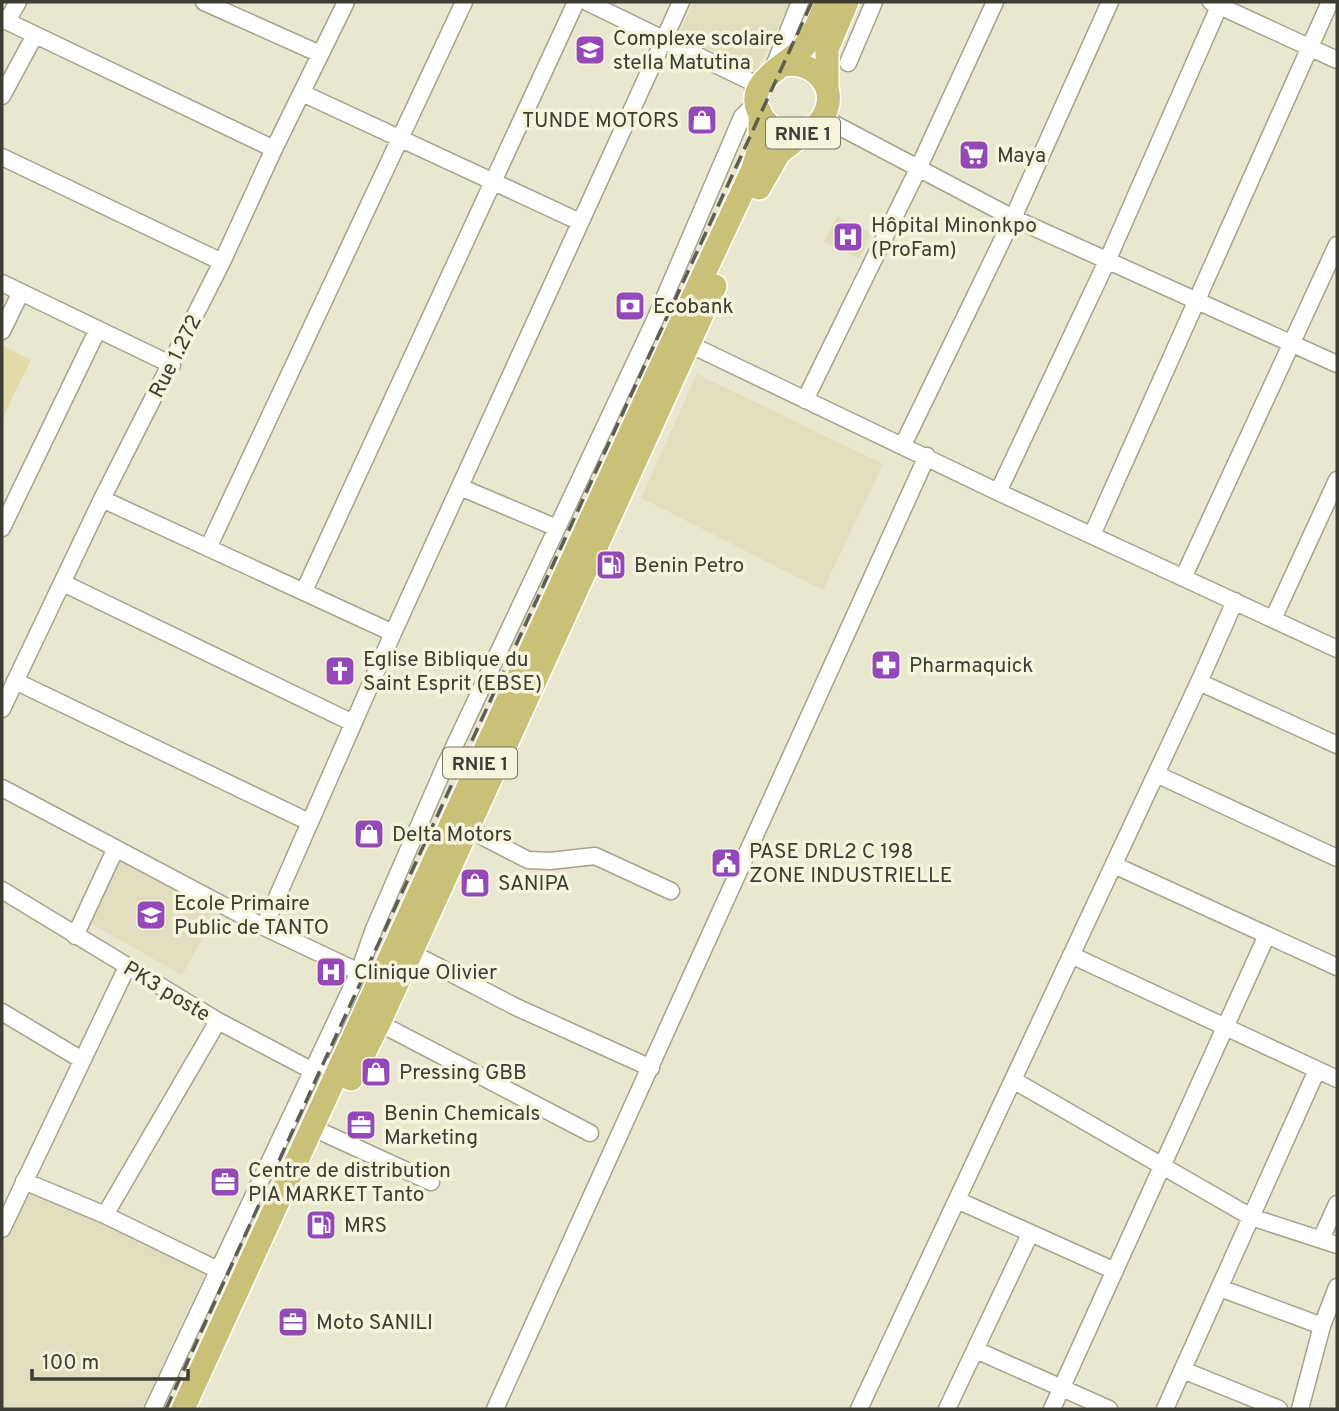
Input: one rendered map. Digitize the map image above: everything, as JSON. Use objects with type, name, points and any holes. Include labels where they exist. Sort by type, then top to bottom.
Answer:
[{"type":"highway","points":[[767,87],[811,37],[827,2]]},
{"type":"highway","name":"RNIE 1","points":[[183,1409],[683,337],[772,163],[788,144],[815,125],[828,105],[827,49],[847,2]]},
{"type":"highway","name":"RNIE 1","points":[[199,1409],[324,1133],[379,1023],[468,829],[683,337],[753,169],[760,145],[767,87],[798,64],[811,69],[822,79],[827,92]]},
{"type":"highway","name":"RNIE 1","points":[[767,87],[769,125],[780,132],[793,135],[815,125]]},
{"type":"street","points":[[18,2],[5,20],[274,149]]},
{"type":"street","points":[[204,2],[224,6],[320,54]]},
{"type":"street","name":"Rue 1.272","points":[[2,709],[102,499],[172,365],[346,2]]},
{"type":"street","points":[[208,548],[464,2]]},
{"type":"street","points":[[304,591],[576,2]]},
{"type":"street","points":[[587,2],[767,87]]},
{"type":"street","points":[[264,927],[393,633],[681,2]]},
{"type":"street","points":[[153,1409],[359,972],[374,929],[444,768],[654,321],[742,117],[767,87],[800,2]]},
{"type":"street","points":[[848,63],[874,2]]},
{"type":"street","points":[[806,400],[995,2]]},
{"type":"street","points":[[903,445],[1013,218],[1110,2]]},
{"type":"street","points":[[1092,535],[1330,2]]},
{"type":"street","points":[[998,492],[1108,259],[1217,3],[1337,60]]},
{"type":"street","points":[[2,96],[35,34]]},
{"type":"street","points":[[302,93],[580,222]]},
{"type":"street","points":[[815,125],[918,169],[1013,218],[1337,364]]},
{"type":"street","points":[[2,157],[222,262]]},
{"type":"street","points":[[1182,578],[1337,245]]},
{"type":"street","points":[[2,283],[172,365]]},
{"type":"street","points":[[2,331],[21,292]]},
{"type":"street","points":[[654,321],[806,400],[1337,649]]},
{"type":"street","points":[[2,528],[98,329]]},
{"type":"street","points":[[495,1409],[927,456]]},
{"type":"street","points":[[1273,619],[1337,481]]},
{"type":"street","points":[[460,487],[557,527]]},
{"type":"street","points":[[102,499],[393,633]]},
{"type":"street","points":[[63,583],[353,723]]},
{"type":"street","points":[[859,1409],[1235,601]]},
{"type":"street","points":[[15,681],[309,822]]},
{"type":"street","points":[[1199,682],[1337,745]]},
{"type":"street","points":[[1156,774],[1337,858]]},
{"type":"street","points":[[2,789],[264,927],[359,972]]},
{"type":"street","points":[[468,829],[528,860],[550,861],[595,856],[671,891]]},
{"type":"street","points":[[75,936],[115,850]]},
{"type":"street","points":[[1114,865],[1337,967]]},
{"type":"street","name":"PK3 poste","points":[[2,890],[218,1021],[311,1070],[323,1064],[339,1071]]},
{"type":"street","points":[[1052,1409],[1267,935]]},
{"type":"street","points":[[410,952],[516,1007],[651,1068]]},
{"type":"street","points":[[1071,956],[1337,1079]]},
{"type":"street","points":[[2,1229],[127,967]]},
{"type":"street","points":[[2,1012],[82,1060]]},
{"type":"street","points":[[105,1215],[218,1021]]},
{"type":"street","points":[[379,1023],[590,1133]]},
{"type":"street","points":[[1165,1409],[1317,1070]]},
{"type":"street","points":[[1013,1080],[1251,1217],[1337,1245]]},
{"type":"street","points":[[324,1133],[431,1182]]},
{"type":"street","points":[[24,1181],[105,1215],[218,1270]]},
{"type":"street","points":[[957,1200],[1115,1271]]},
{"type":"street","points":[[1321,1240],[1337,1204]]},
{"type":"street","points":[[947,1409],[1030,1234]]},
{"type":"street","points":[[1300,1409],[1322,1325],[1337,1287]]},
{"type":"street","points":[[1220,1288],[1322,1325]]},
{"type":"street","points":[[976,1350],[1109,1409]]},
{"type":"street","points":[[1183,1370],[1279,1409]]},
{"type":"shaded area","points":[[694,2],[790,2],[756,72],[678,35]]},
{"type":"shaded area","name":"Hôpital Minonkpo (ProFam)","points":[[837,216],[871,233],[859,259],[824,242]]},
{"type":"shaded area","points":[[2,345],[31,360],[2,419]]},
{"type":"shaded area","points":[[697,374],[883,464],[823,590],[641,498]]},
{"type":"shaded area","name":"Ecole Primaire Public de TANTO","points":[[119,856],[218,911],[182,975],[85,920]]},
{"type":"shaded area","points":[[29,1188],[207,1269],[142,1409],[2,1409],[2,1247]]},
{"type":"railway","points":[[166,1409],[812,2]]},
{"type":"place","name":"Complexe scolaire stella Matutina","points":[[590,50]]},
{"type":"place","name":"TUNDE MOTORS","points":[[702,120]]},
{"type":"place","name":"Maya","points":[[974,155]]},
{"type":"place","name":"Hôpital Minonkpo (ProFam)","points":[[848,237]]},
{"type":"place","name":"Ecobank","points":[[630,306]]},
{"type":"place","name":"Benin Petro","points":[[611,565]]},
{"type":"place","name":"Pharmaquick","points":[[886,665]]},
{"type":"place","name":"Eglise Biblique du Saint Esprit (EBSE)","points":[[340,671]]},
{"type":"place","name":"Delta Motors","points":[[369,834]]},
{"type":"place","name":"PASE DRL2 C 198 ZONE INDUSTRIELLE","points":[[726,863]]},
{"type":"place","name":"SANIPA","points":[[475,883]]},
{"type":"place","name":"Ecole Primaire Public de TANTO","points":[[151,915]]},
{"type":"place","name":"Clinique Olivier","points":[[331,972]]},
{"type":"place","name":"Pressing GBB","points":[[376,1072]]},
{"type":"place","name":"Benin Chemicals Marketing","points":[[361,1125]]},
{"type":"place","name":"Centre de distribution PIA MARKET Tanto","points":[[225,1182]]},
{"type":"place","name":"MRS","points":[[321,1225]]},
{"type":"place","name":"Moto SANILI","points":[[293,1322]]}]
